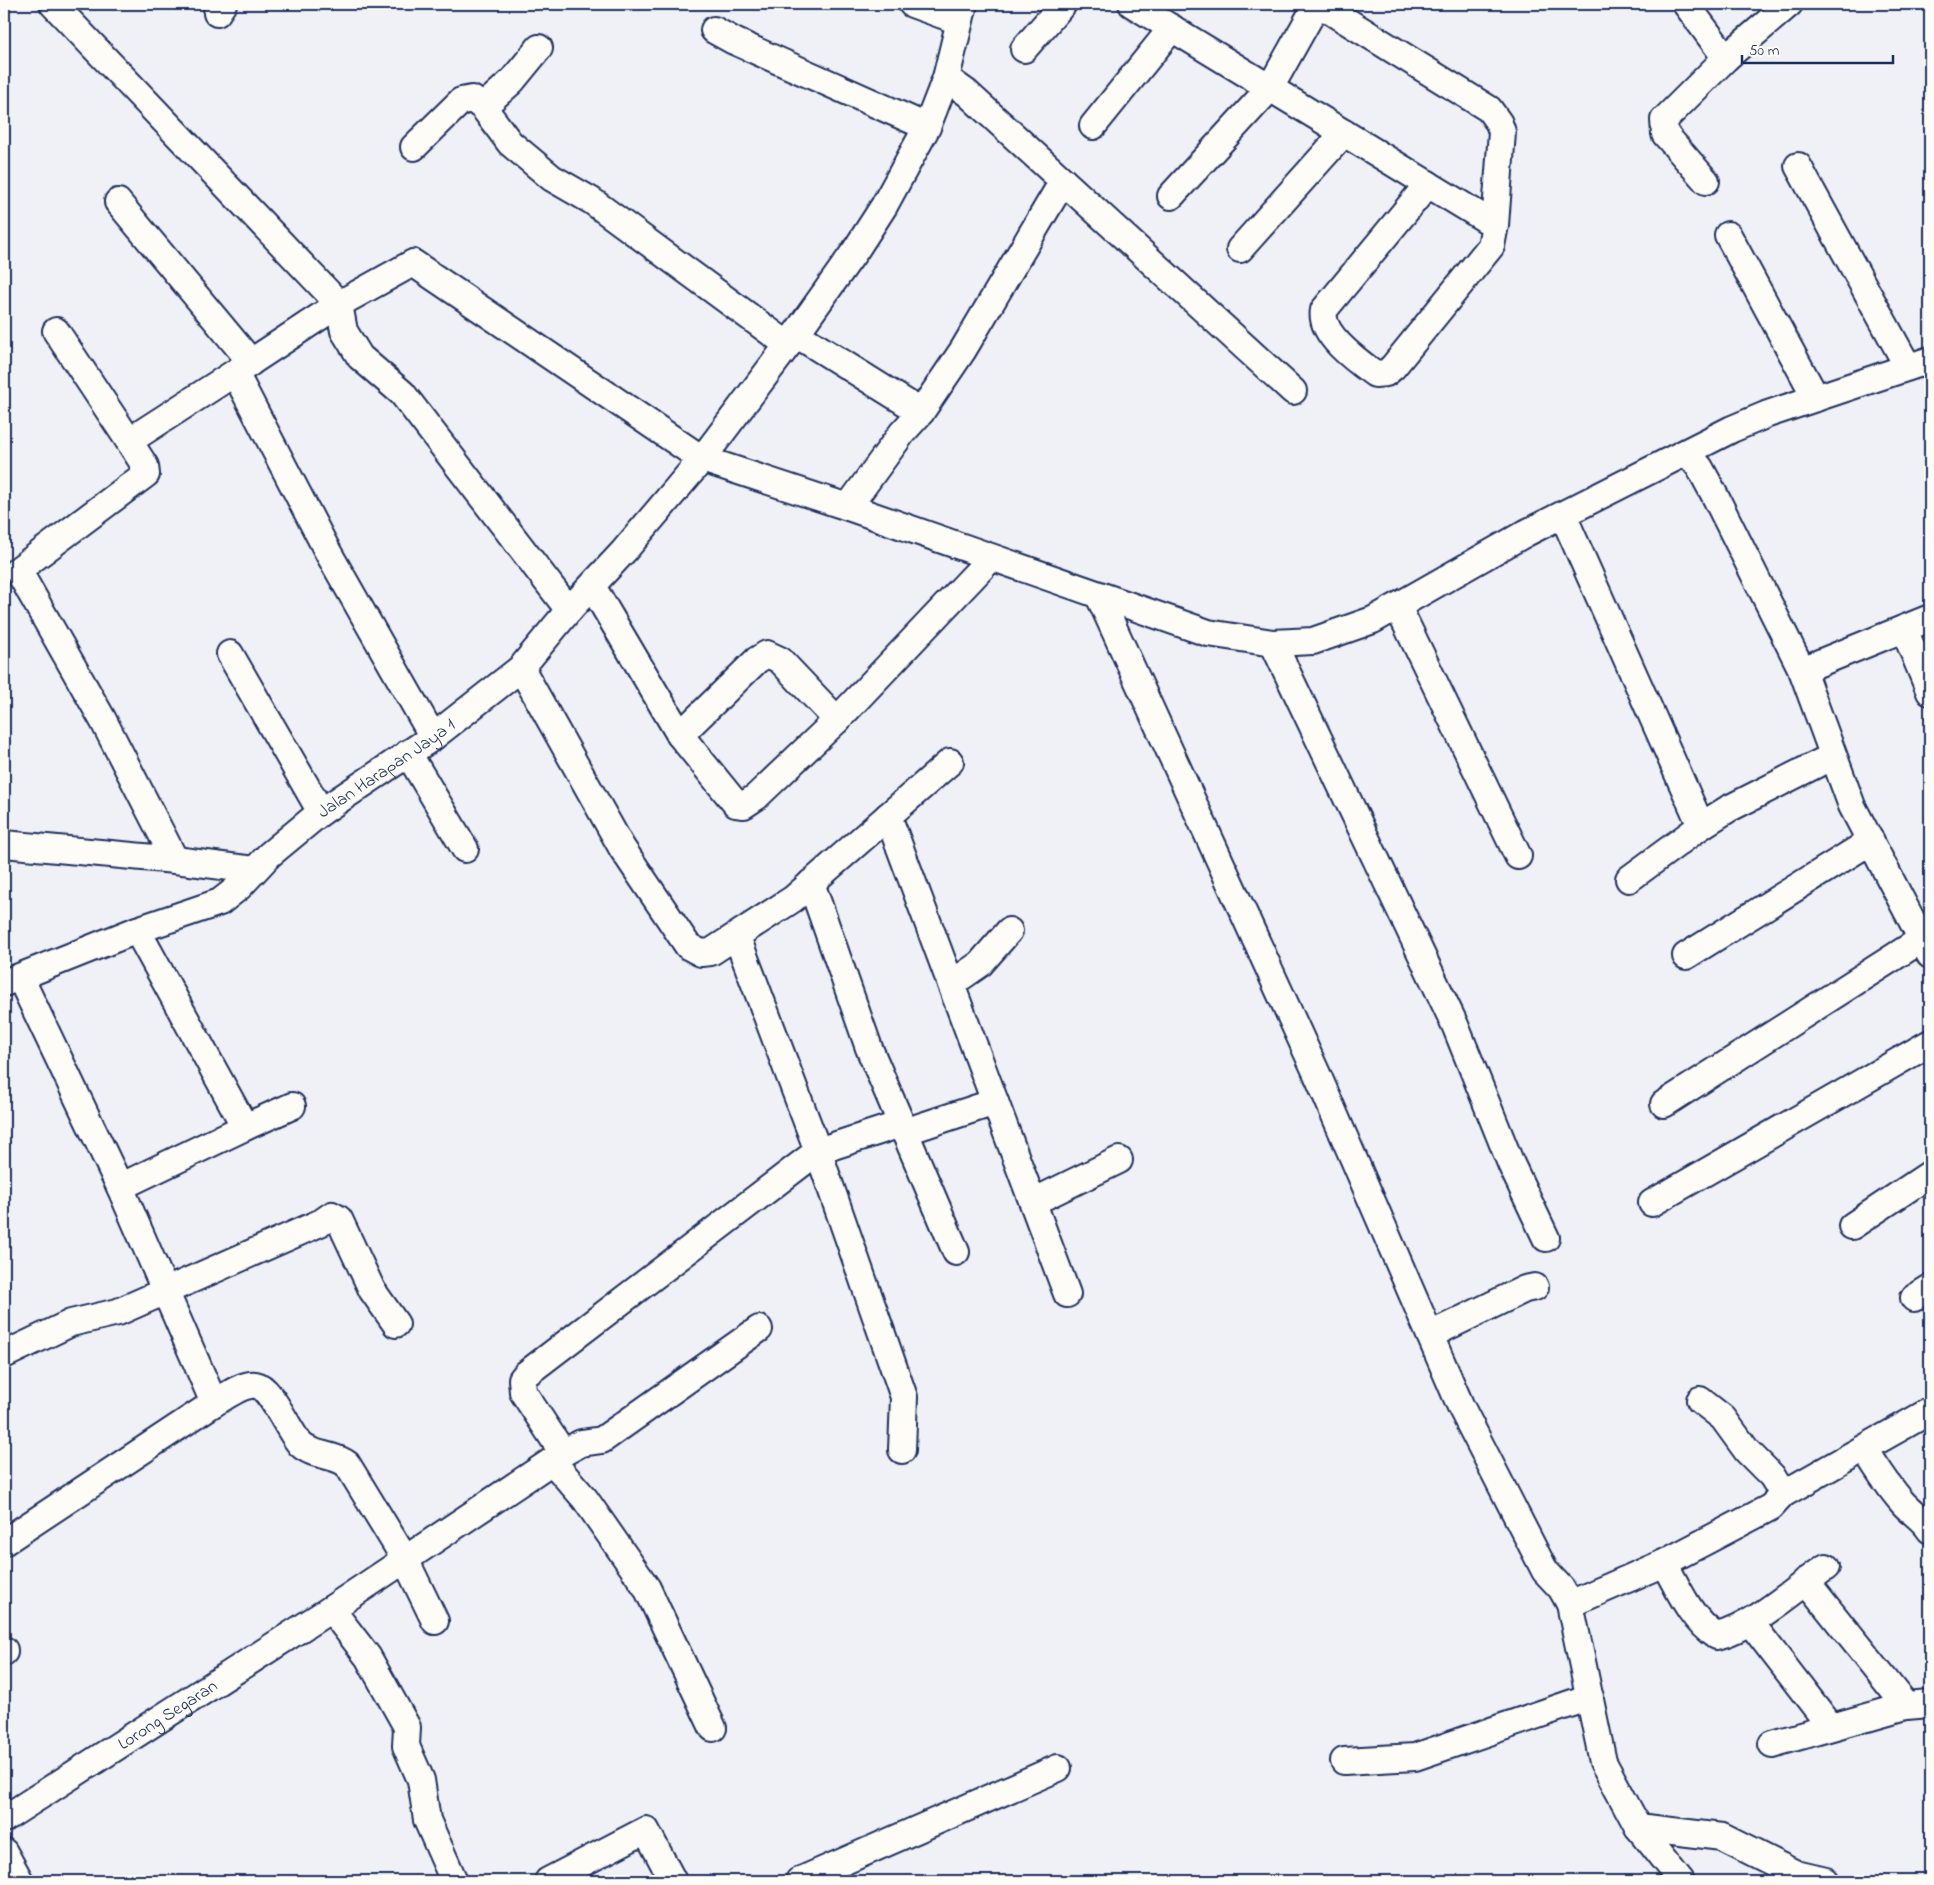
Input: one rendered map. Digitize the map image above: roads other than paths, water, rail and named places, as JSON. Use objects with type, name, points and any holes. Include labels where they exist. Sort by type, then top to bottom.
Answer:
[{"type":"street","points":[[53,4],[339,304],[344,331],[360,357],[402,393],[569,610]]},
{"type":"street","points":[[912,4],[962,13]]},
{"type":"street","points":[[1024,49],[1063,4]]},
{"type":"street","points":[[1132,4],[1495,225]]},
{"type":"street","points":[[1170,196],[1270,88],[1318,4],[1489,109],[1495,116],[1502,132],[1495,225],[1491,246],[1393,367],[1386,372],[1376,374],[1329,334],[1323,322],[1324,310],[1428,184]]},
{"type":"street","points":[[1686,4],[1726,58]]},
{"type":"street","points":[[1706,181],[1665,134],[1664,120],[1726,58],[1789,4]]},
{"type":"street","name":"Jalan Harapan Jaya 1","points":[[12,980],[137,930],[220,902],[321,812],[433,737],[522,668],[569,610],[624,551],[702,459],[792,340],[884,206],[927,127],[946,78],[962,13]]},
{"type":"street","points":[[1093,126],[1172,28]]},
{"type":"street","points":[[714,30],[734,41],[927,127]]},
{"type":"street","points":[[483,107],[512,81],[539,48]]},
{"type":"street","points":[[946,78],[967,93],[1294,392]]},
{"type":"street","points":[[414,147],[461,101],[472,99],[483,107],[510,143],[552,178],[592,201],[792,340],[921,412]]},
{"type":"street","points":[[1240,249],[1344,133]]},
{"type":"street","points":[[129,441],[339,304],[412,263],[702,459],[848,507],[1208,633],[1273,643],[1313,642],[1341,633],[1398,607],[1486,555],[1732,429],[1816,398],[1919,364],[1798,166]]},
{"type":"street","points":[[848,507],[902,433],[921,412],[963,350],[1063,180]]},
{"type":"street","points":[[118,202],[243,368],[329,554],[433,737]]},
{"type":"street","points":[[1728,235],[1816,398]]},
{"type":"street","points":[[56,331],[145,466],[146,474],[11,564],[103,720],[175,860]]},
{"type":"street","points":[[1664,1104],[1927,942],[1852,806],[1802,670],[1700,468],[1687,452]]},
{"type":"street","points":[[1563,515],[1701,826]]},
{"type":"street","points":[[592,586],[680,735],[736,804],[744,805],[775,780],[837,720],[991,558]]},
{"type":"street","points":[[1099,596],[1317,1074],[1461,1407],[1546,1571],[1561,1588],[1570,1604],[1603,1762],[1638,1827],[1681,1881]]},
{"type":"street","points":[[1398,607],[1518,856]]},
{"type":"street","points":[[1802,670],[1930,618]]},
{"type":"street","points":[[1904,629],[1930,692]]},
{"type":"street","points":[[1273,643],[1454,1024],[1511,1164],[1546,1238]]},
{"type":"street","points":[[230,654],[321,812]]},
{"type":"street","points":[[680,735],[757,660],[767,654],[780,660],[837,720]]},
{"type":"street","points":[[522,668],[622,848],[688,946],[701,953],[711,952],[737,937],[793,899],[950,762]]},
{"type":"street","points":[[408,753],[465,849]]},
{"type":"street","points":[[1629,879],[1701,826],[1728,809],[1834,756]]},
{"type":"street","points":[[888,816],[1067,1294]]},
{"type":"street","points":[[1686,956],[1871,841]]},
{"type":"street","points":[[4,844],[175,860],[254,870]]},
{"type":"street","points":[[811,883],[869,1048],[956,1252]]},
{"type":"street","points":[[137,930],[246,1127]]},
{"type":"street","points":[[951,984],[980,964],[1009,932]]},
{"type":"street","points":[[737,937],[818,1150],[904,1397],[902,1450]]},
{"type":"street","points":[[12,980],[120,1187],[214,1403]]},
{"type":"street","points":[[1652,1203],[1930,1043]]},
{"type":"street","points":[[713,1728],[647,1588],[558,1457],[523,1392],[522,1379],[818,1150],[995,1102]]},
{"type":"street","points":[[120,1187],[292,1106]]},
{"type":"street","points":[[1033,1202],[1119,1160]]},
{"type":"street","points":[[1852,1226],[1930,1174]]},
{"type":"street","points":[[4,1355],[71,1323],[118,1312],[322,1222],[332,1215],[339,1218],[372,1290],[396,1324]]},
{"type":"street","points":[[1430,1335],[1525,1289],[1535,1287]]},
{"type":"street","name":"Lorong Segaran","points":[[4,1819],[331,1609],[558,1457],[582,1443],[602,1440],[759,1329]]},
{"type":"street","points":[[4,1542],[214,1403],[245,1386],[256,1384],[262,1387],[275,1404],[292,1436],[303,1447],[340,1459],[347,1464],[405,1559],[435,1621]]},
{"type":"street","points":[[1700,1400],[1723,1418],[1747,1451],[1772,1476],[1783,1494]]},
{"type":"street","points":[[1570,1604],[1664,1563],[1771,1507],[1783,1494],[1930,1411]]},
{"type":"street","points":[[1864,1449],[1900,1498],[1920,1516],[1930,1530]]},
{"type":"street","points":[[1664,1563],[1694,1614],[1706,1630],[1716,1636],[1750,1622],[1816,1574],[1918,1705],[1772,1744]]},
{"type":"street","points":[[331,1609],[368,1657],[407,1727],[406,1746],[421,1780],[427,1820],[454,1881]]},
{"type":"street","points":[[1750,1622],[1831,1728]]},
{"type":"street","points":[[1344,1761],[1415,1757],[1590,1697]]},
{"type":"street","points":[[799,1881],[1058,1768]]},
{"type":"street","points":[[1638,1827],[1722,1837],[1796,1874],[1826,1881]]},
{"type":"street","points":[[548,1881],[646,1830],[673,1881]]},
{"type":"street","points":[[4,1852],[20,1881]]}]
